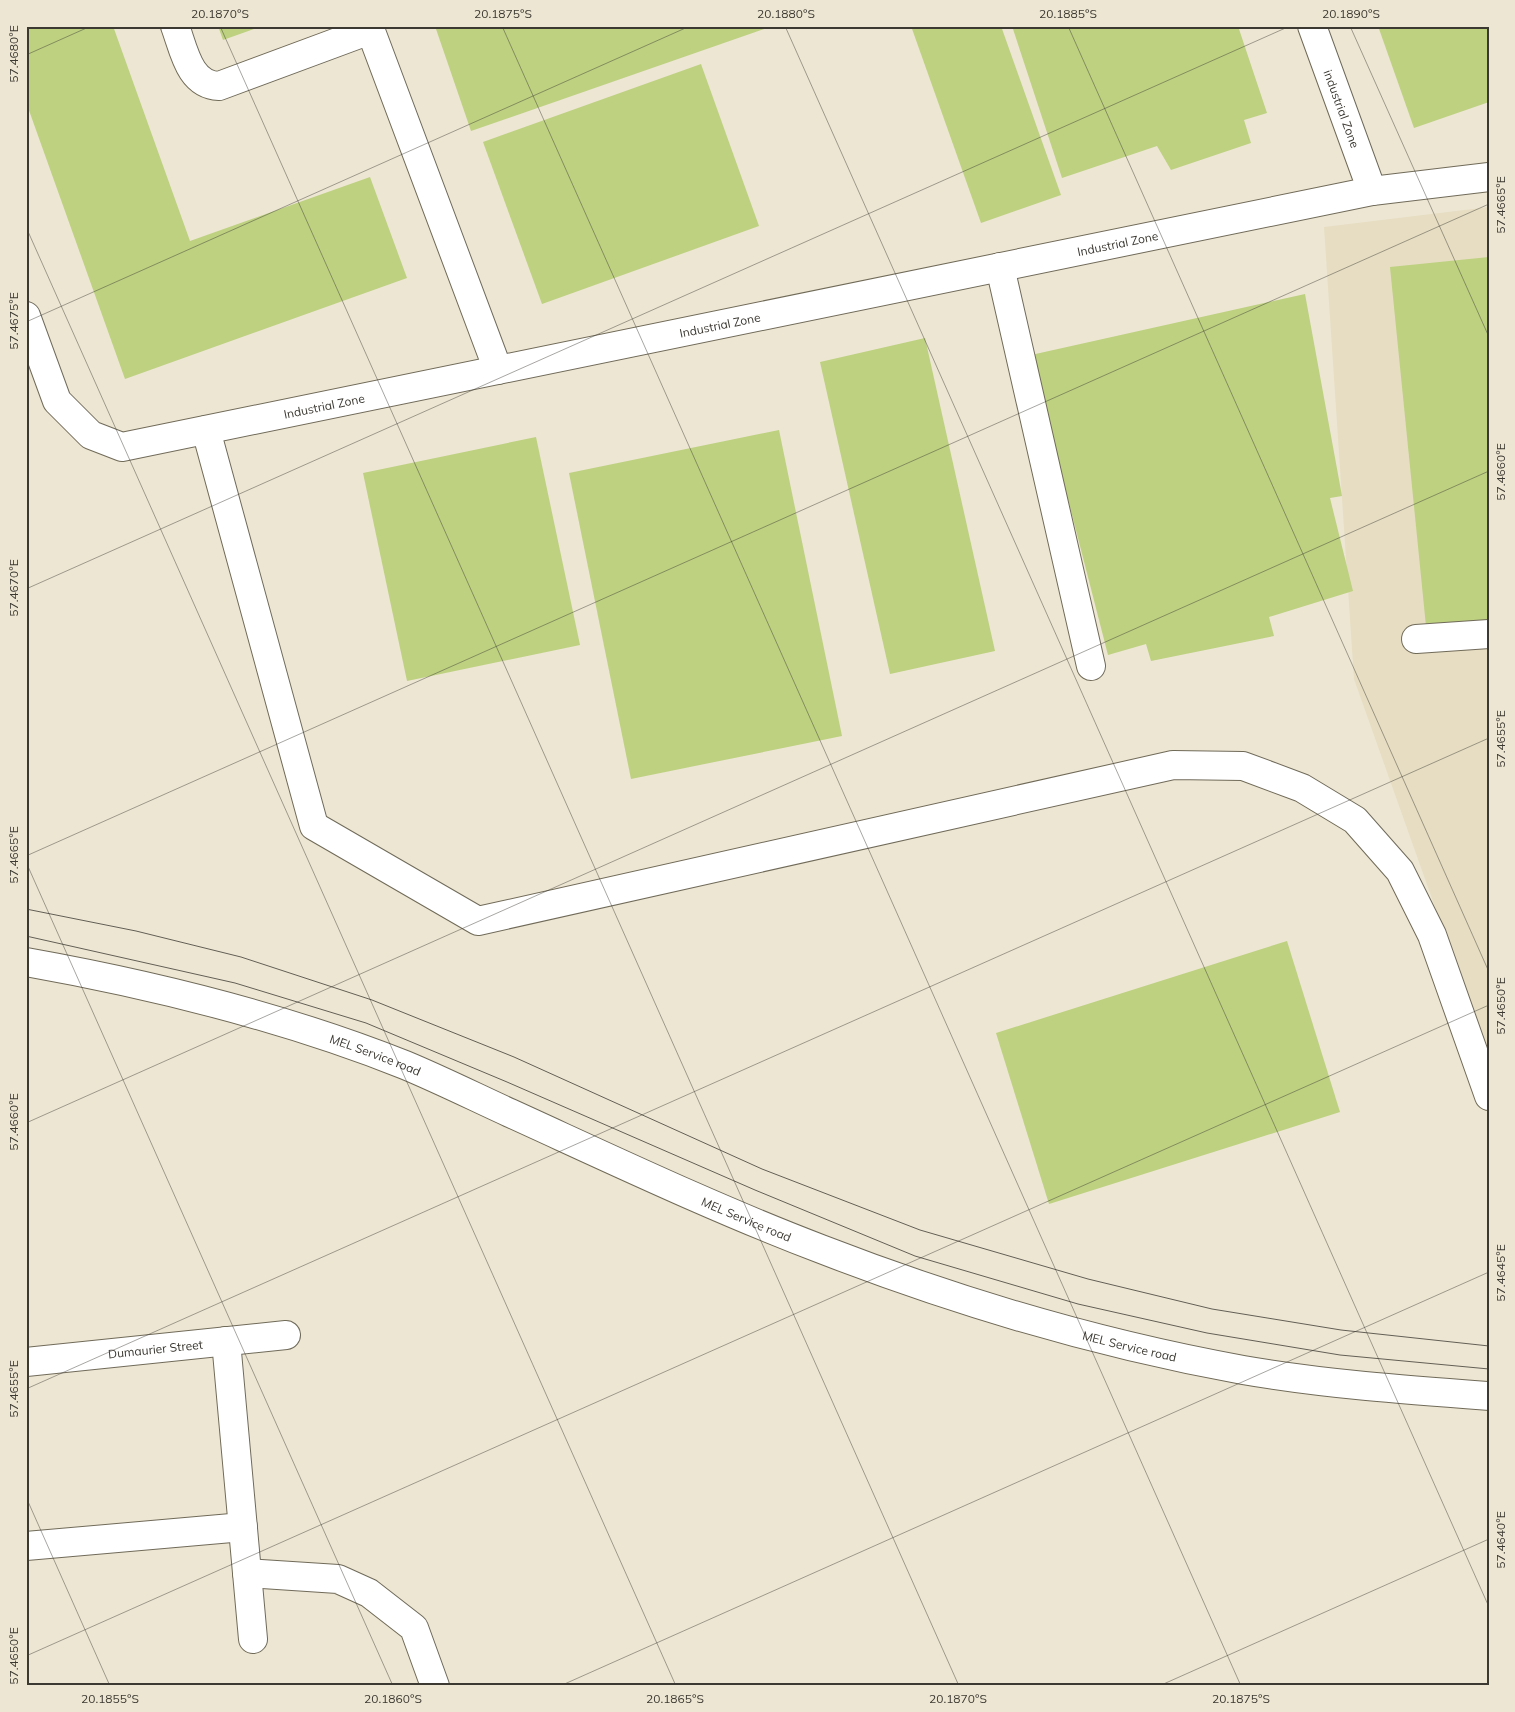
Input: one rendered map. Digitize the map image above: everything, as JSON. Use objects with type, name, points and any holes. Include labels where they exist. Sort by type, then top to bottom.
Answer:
[{"type":"street","points":[[175,26],[196,77],[208,86],[219,86],[369,28],[498,370]]},
{"type":"street","name":"industrial Zone","points":[[1312,26],[1372,191]]},
{"type":"street","name":"Industrial Zone","points":[[26,316],[57,401],[90,435],[122,447],[1372,191],[1489,177]]},
{"type":"street","points":[[1000,267],[1091,666]]},
{"type":"street","points":[[206,430],[314,826],[478,921],[1173,765],[1243,766],[1302,788],[1355,820],[1400,871],[1432,935],[1489,1096]]},
{"type":"street","points":[[1416,639],[1489,634]]},
{"type":"street","name":"MEL Service road","points":[[26,962],[93,974],[258,1014],[405,1065],[660,1181],[821,1249],[987,1308],[1110,1342],[1246,1370],[1400,1390],[1489,1396]]},
{"type":"street","name":"Dumaurier Street","points":[[26,1362],[286,1335]]},
{"type":"street","points":[[226,1341],[253,1639]]},
{"type":"street","points":[[26,1546],[243,1527]]},
{"type":"street","points":[[247,1573],[338,1579],[369,1593],[414,1628],[436,1686]]},
{"type":"shaded area","points":[[1489,207],[1489,1059],[1354,679],[1324,227]]},
{"type":"building","points":[[26,26],[113,26],[190,241],[370,177],[407,278],[125,379],[26,102]]},
{"type":"building","points":[[218,26],[262,26],[223,40]]},
{"type":"building","points":[[445,26],[770,27],[471,131],[436,29]]},
{"type":"building","points":[[911,26],[1001,26],[1061,195],[981,223]]},
{"type":"building","points":[[1012,26],[1238,26],[1267,113],[1244,120],[1251,143],[1171,170],[1157,146],[1062,178]]},
{"type":"building","points":[[1378,26],[1489,26],[1489,102],[1414,128]]},
{"type":"building","points":[[701,64],[759,226],[542,304],[483,142]]},
{"type":"building","points":[[1489,257],[1489,620],[1426,626],[1390,267]]},
{"type":"building","points":[[1305,294],[1342,496],[1330,498],[1353,591],[1269,617],[1274,636],[1151,661],[1146,644],[1108,655],[1031,355]]},
{"type":"building","points":[[925,338],[995,651],[890,674],[820,362]]},
{"type":"building","points":[[779,430],[842,736],[631,779],[569,473]]},
{"type":"building","points":[[536,437],[580,645],[407,681],[363,473]]},
{"type":"building","points":[[1287,941],[1340,1112],[1049,1204],[996,1033]]},
{"type":"tram line","points":[[26,909],[136,931],[241,957],[372,1000],[514,1057],[762,1169],[920,1230],[1088,1279],[1212,1309],[1341,1330],[1489,1346]]},
{"type":"tram line","points":[[26,936],[235,983],[366,1023],[755,1190],[915,1256],[1078,1304],[1207,1333],[1340,1355],[1489,1369]]}]
